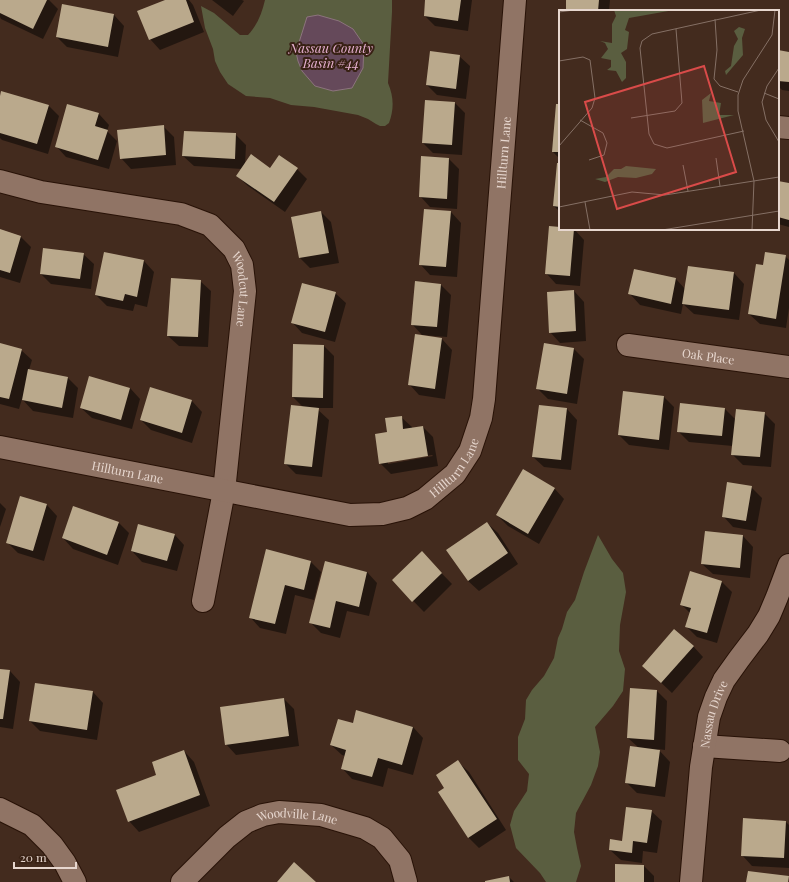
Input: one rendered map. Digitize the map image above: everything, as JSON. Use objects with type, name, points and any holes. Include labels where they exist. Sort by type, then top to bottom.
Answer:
[{"type":"street","name":"Hillturn Lane","points":[[0,448],[350,515],[382,514],[406,508],[425,500],[455,474],[470,451],[481,418],[484,399],[515,0]]},
{"type":"street","points":[[779,127],[789,128]]},
{"type":"street","name":"Woodcut Lane","points":[[0,181],[41,192],[181,214],[210,225],[234,249],[242,265],[245,291],[224,491],[203,601]]},
{"type":"street","name":"Oak Place","points":[[628,345],[789,367]]},
{"type":"street","name":"Nassau Drive","points":[[692,882],[701,766],[709,717],[724,680],[758,634],[769,616],[789,565]]},
{"type":"street","points":[[704,746],[780,751]]},
{"type":"street","points":[[0,809],[32,825],[52,844],[76,882]]},
{"type":"street","name":"Woodville Lane","points":[[182,882],[227,837],[246,822],[263,815],[279,812],[321,815],[365,828],[382,838],[400,860],[406,882]]},
{"type":"green space","points":[[265,0],[392,0],[388,83],[393,103],[389,123],[385,126],[380,126],[358,115],[314,107],[291,105],[270,98],[246,96],[228,84],[215,61],[213,49],[205,28],[201,6],[214,13],[240,35],[248,35],[259,19]]},
{"type":"green space","points":[[598,535],[612,559],[623,573],[626,592],[620,625],[619,651],[625,669],[623,691],[613,706],[595,727],[600,752],[598,766],[591,785],[576,813],[574,832],[581,866],[576,882],[546,882],[540,873],[516,848],[510,825],[514,811],[527,791],[529,774],[518,760],[518,737],[525,719],[526,700],[544,676],[554,658],[558,638],[567,612],[575,600]]},
{"type":"water","name":"Nassau County Basin #44","points":[[318,15],[339,21],[353,29],[364,45],[363,68],[352,88],[333,91],[315,86],[302,71],[296,52],[307,17]]},
{"type":"building","points":[[0,0],[47,0],[33,29],[0,13]]},
{"type":"building","points":[[165,0],[186,0],[194,22],[149,40],[137,11]]},
{"type":"building","points":[[425,0],[461,0],[458,21],[424,16]]},
{"type":"building","points":[[566,0],[599,0],[598,10],[566,10]]},
{"type":"building","points":[[62,4],[114,14],[108,47],[56,37]]},
{"type":"building","points":[[779,50],[789,52],[789,82],[779,81]]},
{"type":"building","points":[[430,51],[460,55],[456,89],[426,85]]},
{"type":"building","points":[[1,91],[49,105],[37,144],[0,133]]},
{"type":"building","points":[[425,100],[455,102],[452,145],[422,143]]},
{"type":"building","points":[[67,104],[99,113],[95,126],[108,130],[98,160],[55,147]]},
{"type":"building","points":[[556,104],[559,104],[559,152],[552,152]]},
{"type":"building","points":[[164,125],[166,155],[120,159],[117,130]]},
{"type":"building","points":[[184,131],[236,133],[235,159],[182,156]]},
{"type":"building","points":[[251,154],[270,168],[279,155],[298,168],[274,202],[236,176]]},
{"type":"building","points":[[421,156],[449,158],[447,199],[419,197]]},
{"type":"building","points":[[557,163],[559,163],[559,207],[553,206]]},
{"type":"building","points":[[779,181],[789,183],[789,220],[779,217]]},
{"type":"building","points":[[424,209],[451,211],[446,267],[419,265]]},
{"type":"building","points":[[321,211],[329,253],[299,258],[291,217]]},
{"type":"building","points":[[549,226],[559,227],[559,230],[574,230],[570,276],[545,274]]},
{"type":"building","points":[[0,229],[21,236],[10,273],[0,270]]},
{"type":"building","points":[[43,248],[84,253],[80,279],[40,274]]},
{"type":"building","points":[[104,252],[144,260],[137,297],[125,294],[123,301],[95,295]]},
{"type":"building","points":[[765,252],[786,255],[776,319],[748,314],[756,264],[763,265]]},
{"type":"building","points":[[688,266],[734,272],[729,310],[682,304]]},
{"type":"building","points":[[634,269],[676,278],[671,304],[628,294]]},
{"type":"building","points":[[171,278],[201,280],[198,337],[167,336]]},
{"type":"building","points":[[415,281],[441,284],[437,327],[411,325]]},
{"type":"building","points":[[302,283],[336,292],[325,332],[291,323]]},
{"type":"building","points":[[574,290],[576,331],[549,333],[547,292]]},
{"type":"building","points":[[415,334],[442,338],[435,389],[408,385]]},
{"type":"building","points":[[0,343],[22,349],[9,399],[0,397]]},
{"type":"building","points":[[544,343],[574,348],[567,394],[536,389]]},
{"type":"building","points":[[293,344],[324,345],[323,398],[292,397]]},
{"type":"building","points":[[28,369],[68,377],[62,408],[22,400]]},
{"type":"building","points":[[89,376],[130,388],[121,420],[80,408]]},
{"type":"building","points":[[150,387],[192,400],[182,433],[140,420]]},
{"type":"building","points":[[623,391],[664,396],[659,440],[618,435]]},
{"type":"building","points":[[680,403],[725,408],[722,436],[677,432]]},
{"type":"building","points":[[291,405],[319,408],[312,467],[284,464]]},
{"type":"building","points":[[539,405],[567,408],[561,460],[532,457]]},
{"type":"building","points":[[736,409],[765,412],[760,457],[731,455]]},
{"type":"building","points":[[402,416],[403,429],[423,426],[428,456],[379,464],[375,434],[387,432],[385,418]]},
{"type":"building","points":[[523,469],[555,488],[528,534],[496,515]]},
{"type":"building","points":[[727,482],[752,486],[746,521],[722,517]]},
{"type":"building","points":[[20,496],[47,504],[33,551],[6,543]]},
{"type":"building","points":[[73,506],[119,522],[107,555],[62,538]]},
{"type":"building","points":[[487,522],[508,553],[468,581],[446,550]]},
{"type":"building","points":[[138,524],[175,534],[167,561],[131,551]]},
{"type":"building","points":[[705,531],[743,535],[740,568],[701,564]]},
{"type":"building","points":[[266,549],[311,561],[304,590],[285,585],[275,624],[249,618]]},
{"type":"building","points":[[422,551],[442,573],[412,602],[392,580]]},
{"type":"building","points":[[325,561],[367,572],[359,607],[336,601],[330,628],[309,623]]},
{"type":"building","points":[[690,571],[722,581],[707,633],[685,627],[691,608],[680,605]]},
{"type":"building","points":[[674,629],[694,646],[661,683],[642,666]]},
{"type":"building","points":[[0,669],[10,670],[3,719],[0,719]]},
{"type":"building","points":[[35,683],[93,691],[87,730],[29,721]]},
{"type":"building","points":[[630,688],[657,690],[654,740],[627,738]]},
{"type":"building","points":[[284,698],[289,736],[225,745],[220,707]]},
{"type":"building","points":[[356,710],[413,727],[402,765],[378,758],[372,777],[341,769],[346,750],[330,745],[338,719],[353,723]]},
{"type":"building","points":[[630,746],[660,750],[655,787],[625,783]]},
{"type":"building","points":[[184,750],[200,795],[128,822],[116,790],[156,775],[152,762]]},
{"type":"building","points":[[458,760],[497,819],[468,838],[438,792],[444,788],[436,775]]},
{"type":"building","points":[[626,807],[652,810],[647,843],[633,841],[632,853],[609,850],[610,839],[622,841]]},
{"type":"building","points":[[743,818],[786,821],[784,858],[741,856]]},
{"type":"building","points":[[294,862],[316,882],[277,882]]},
{"type":"building","points":[[615,864],[644,865],[644,882],[615,882]]},
{"type":"building","points":[[748,871],[789,876],[788,882],[746,882]]},
{"type":"building","points":[[509,876],[510,882],[485,882],[485,881]]}]
